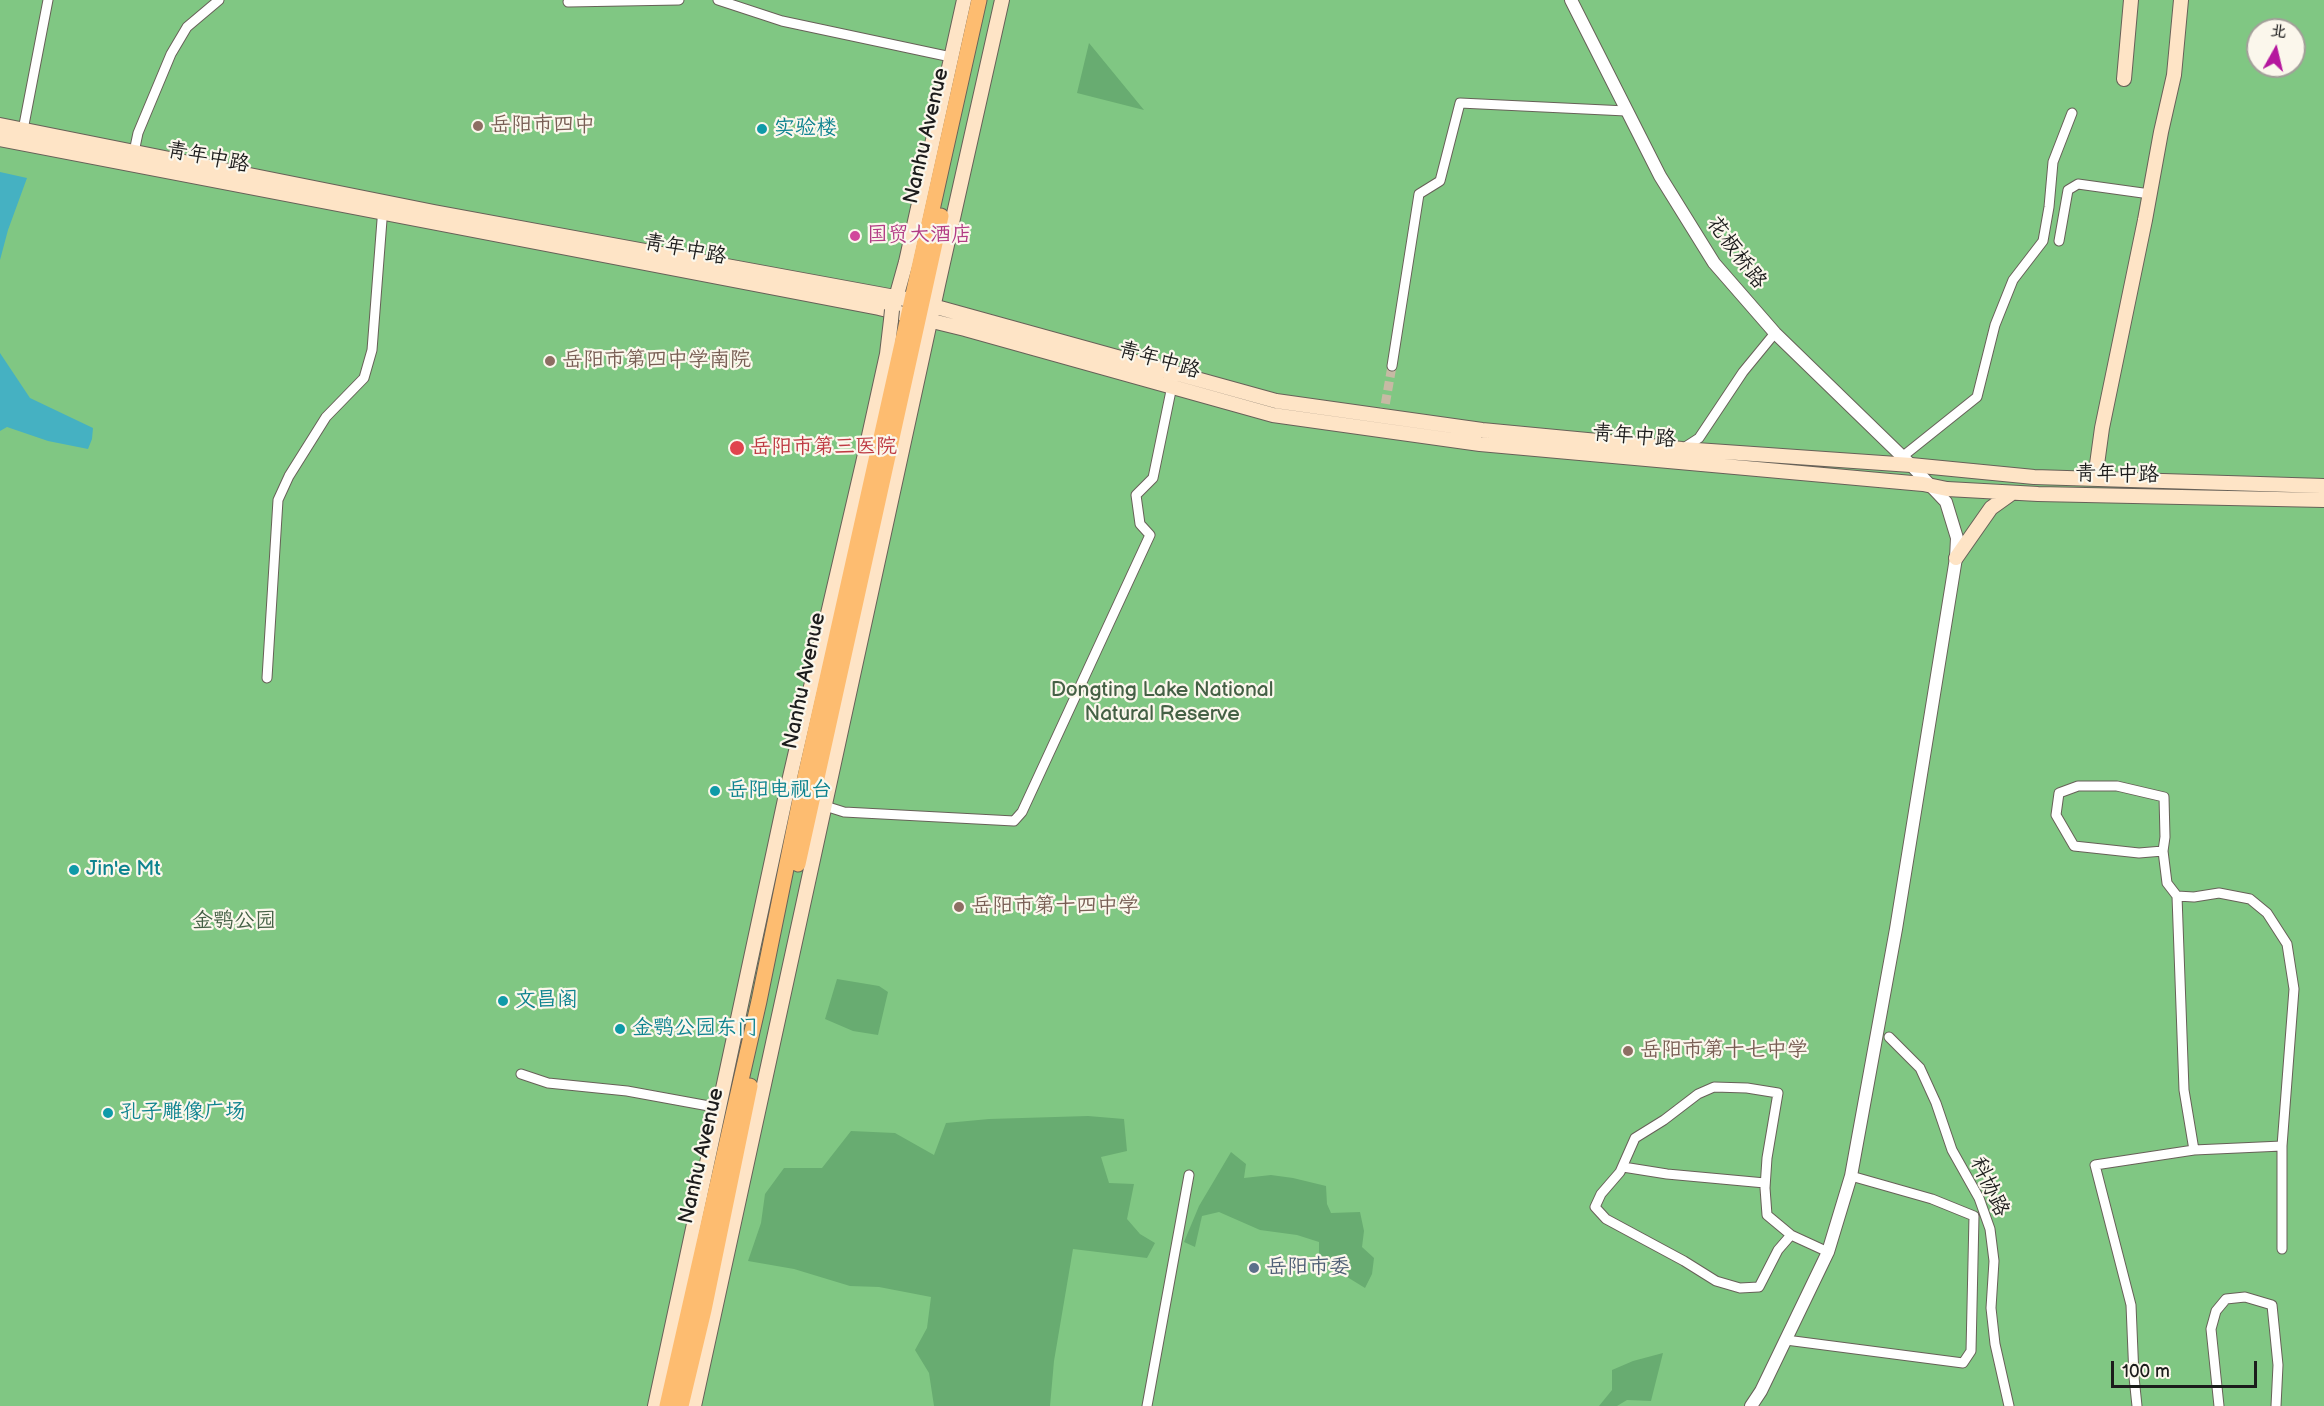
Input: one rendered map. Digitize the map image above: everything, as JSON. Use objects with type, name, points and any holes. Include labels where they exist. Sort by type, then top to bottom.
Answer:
[{"type":"main road","points":[[655,1406],[785,801],[887,354],[911,310],[906,262],[964,0]]},
{"type":"main road","name":"Nanhu Avenue","points":[[681,1406],[704,1310],[911,310],[978,0]]},
{"type":"main road","name":"Nanhu Avenue","points":[[667,1406],[759,1001],[801,795],[911,310],[988,0]]},
{"type":"main road","points":[[694,1406],[825,806],[911,310],[1002,0]]},
{"type":"main road","points":[[2124,78],[2131,0]]},
{"type":"main road","points":[[2095,479],[2102,428],[2174,75],[2181,0]]},
{"type":"main road","name":"青年中路","points":[[0,125],[134,152],[383,208],[911,310]]},
{"type":"main road","name":"青年中路","points":[[0,139],[383,208],[911,310],[1174,380],[1276,401],[1482,430],[1682,449],[1906,461],[2034,477],[2324,486]]},
{"type":"main road","name":"青年中路","points":[[1174,380],[1273,415],[1480,444],[1947,489],[2012,493],[2324,500]]},
{"type":"main road","points":[[1956,558],[1991,508],[2012,493]]},
{"type":"street","points":[[23,130],[48,0]]},
{"type":"street","points":[[134,152],[138,133],[171,54],[187,27],[219,0]]},
{"type":"street","points":[[568,2],[679,0]]},
{"type":"street","points":[[718,0],[782,21],[951,57]]},
{"type":"street","name":"花板桥路","points":[[1570,0],[1660,176],[1714,263],[1775,333],[1932,486],[1946,502],[1957,538],[1956,558],[1894,940],[1851,1176],[1828,1252],[1751,1406]]},
{"type":"street","points":[[1392,366],[1419,194],[1440,181],[1460,103],[1626,111]]},
{"type":"street","points":[[1906,461],[1977,397],[1995,325],[2013,280],[2043,241],[2054,162],[2072,113]]},
{"type":"street","points":[[2059,241],[2068,190],[2078,184],[2150,194]]},
{"type":"street","points":[[267,678],[278,500],[289,476],[326,417],[364,378],[372,350],[383,208]]},
{"type":"street","points":[[1682,449],[1699,438],[1743,372],[1775,333]]},
{"type":"street","points":[[825,806],[844,812],[1014,821],[1022,812],[1150,536],[1140,524],[1136,495],[1153,478],[1174,380]]},
{"type":"street","points":[[2163,850],[2139,853],[2074,846],[2056,815],[2059,793],[2078,786],[2117,786],[2164,797],[2163,850],[2166,883],[2177,896],[2184,1090],[2194,1150]]},
{"type":"street","points":[[2177,896],[2194,897],[2219,893],[2250,898],[2267,913],[2287,945],[2294,989],[2282,1146],[2282,1249]]},
{"type":"street","name":"科协路","points":[[1889,1037],[1920,1068],[1936,1102],[1952,1150],[1979,1198],[1990,1229],[1994,1261],[1991,1308],[1995,1344],[2010,1406]]},
{"type":"street","points":[[521,1074],[548,1083],[627,1091],[720,1108]]},
{"type":"street","points":[[1791,1235],[1778,1250],[1759,1287],[1740,1287],[1716,1281],[1606,1219],[1595,1207],[1601,1194],[1623,1167],[1635,1138],[1664,1120],[1698,1094],[1714,1087],[1747,1088],[1778,1093],[1765,1183],[1767,1215],[1791,1235],[1828,1252]]},
{"type":"street","points":[[2137,1406],[2131,1305],[2095,1165],[2194,1150],[2282,1146]]},
{"type":"street","points":[[1623,1167],[1667,1174],[1765,1183]]},
{"type":"street","points":[[1147,1406],[1188,1175]]},
{"type":"street","points":[[1786,1340],[1963,1363],[1971,1351],[1974,1216],[1932,1199],[1851,1176]]},
{"type":"street","points":[[2219,1406],[2211,1329],[2217,1311],[2226,1299],[2245,1297],[2272,1305],[2278,1365],[2276,1406]]},
{"type":"green space","name":"Dongting Lake National Natural Reserve","points":[[0,0],[2324,0],[2324,1406],[0,1406]]},
{"type":"green space","points":[[1089,43],[1144,110],[1077,93]]},
{"type":"green space","points":[[837,979],[879,986],[888,992],[878,1035],[853,1031],[825,1019]]},
{"type":"green space","points":[[1088,1116],[1124,1119],[1127,1151],[1101,1157],[1109,1183],[1134,1184],[1127,1219],[1140,1234],[1155,1243],[1147,1258],[1073,1249],[1054,1361],[1050,1406],[934,1406],[929,1373],[915,1350],[927,1328],[931,1297],[879,1287],[850,1286],[794,1269],[748,1261],[761,1223],[765,1194],[784,1168],[822,1168],[851,1131],[895,1133],[934,1155],[946,1123],[989,1119]]},
{"type":"green space","points":[[1231,1152],[1246,1164],[1244,1178],[1271,1175],[1326,1186],[1327,1204],[1331,1213],[1360,1212],[1364,1231],[1362,1247],[1374,1258],[1372,1274],[1365,1288],[1339,1272],[1319,1269],[1319,1242],[1297,1235],[1260,1230],[1219,1212],[1202,1216],[1195,1247],[1184,1242],[1199,1206]]},
{"type":"green space","points":[[1663,1353],[1651,1401],[1627,1400],[1617,1406],[1599,1406],[1612,1390],[1612,1370],[1633,1361]]},
{"type":"water","points":[[0,172],[27,178],[0,260]]},
{"type":"water","points":[[0,353],[30,398],[93,428],[88,449],[48,441],[7,427],[0,431]]},
{"type":"tunnel","points":[[1383,417],[1392,366]]},
{"type":"place","name":"岳阳市四中","points":[[478,126]]},
{"type":"place","name":"实验楼","points":[[762,129]]},
{"type":"place","name":"国贸大酒店","points":[[855,236]]},
{"type":"place","name":"岳阳市第四中学南院","points":[[550,361]]},
{"type":"place","name":"岳阳市第三医院","points":[[737,448]]},
{"type":"place","name":"岳阳电视台","points":[[715,791]]},
{"type":"place","name":"Jin'e Mt","points":[[74,870]]},
{"type":"place","name":"岳阳市第十四中学","points":[[959,907]]},
{"type":"place","name":"文昌阁","points":[[503,1001]]},
{"type":"place","name":"金鹗公园东门","points":[[620,1029]]},
{"type":"place","name":"岳阳市第十七中学","points":[[1628,1051]]},
{"type":"place","name":"孔子雕像广场","points":[[108,1113]]},
{"type":"place","name":"岳阳市委","points":[[1254,1268]]},
{"type":"park label","name":"金鹗公园","points":[[234,922]]}]
